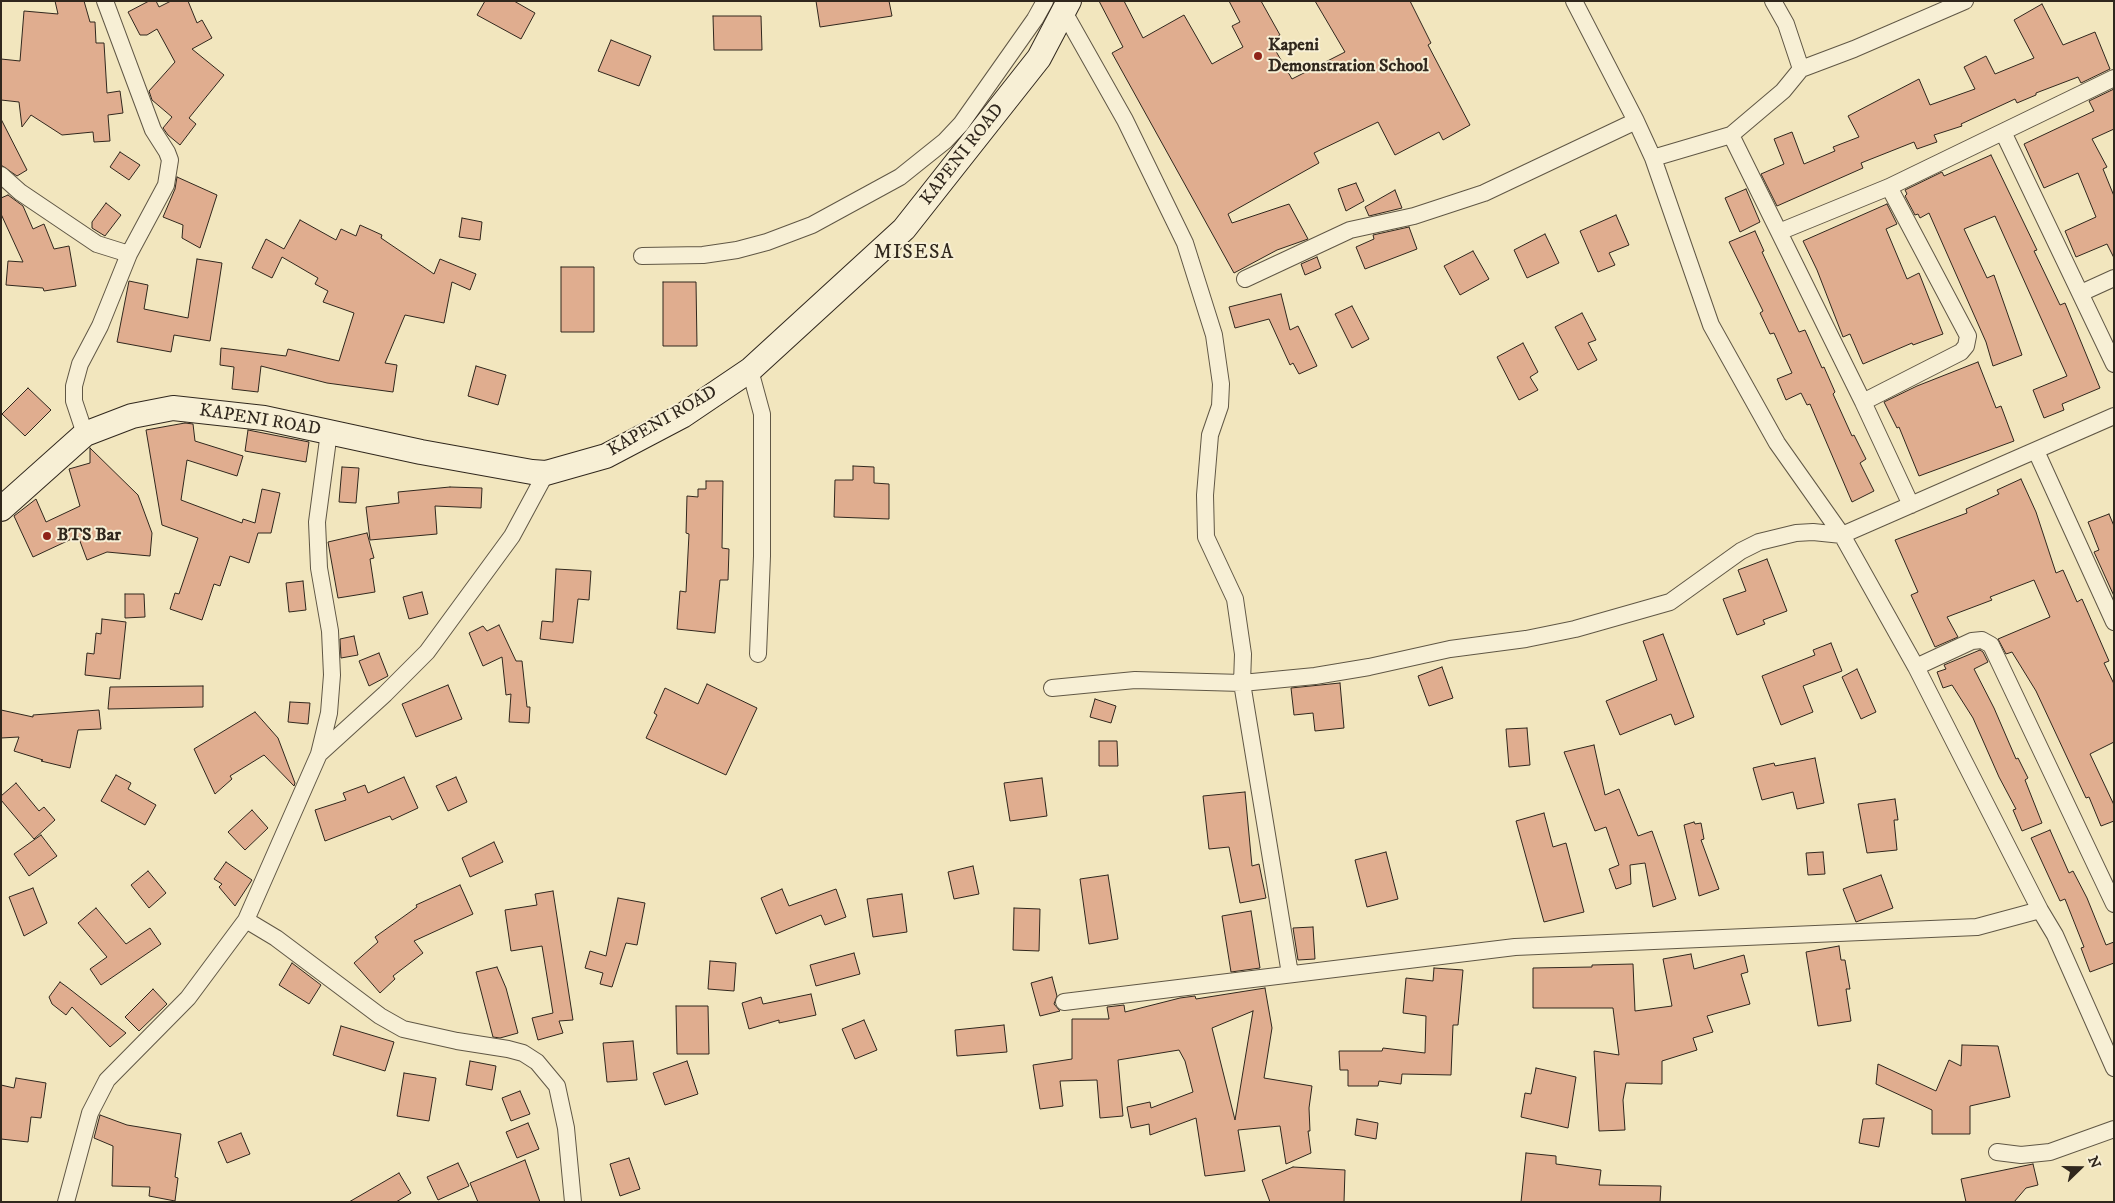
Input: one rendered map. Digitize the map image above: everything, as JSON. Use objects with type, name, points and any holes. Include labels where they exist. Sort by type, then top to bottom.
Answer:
[{"type":"main road","name":"KAPENI ROAD","points":[[1,509],[85,434],[132,416],[173,408],[264,418],[421,452],[546,473],[606,456],[682,416],[750,370],[904,229],[1039,58],[1059,5]]},
{"type":"street","points":[[85,434],[75,409],[74,386],[80,364],[100,326],[129,254],[166,185],[170,160],[153,130],[105,1]]},
{"type":"street","points":[[1574,1],[1653,158],[1711,325],[1777,443],[1842,535],[1916,667],[2040,910],[2055,935],[2114,1068]]},
{"type":"street","points":[[1773,1],[1786,24],[1801,69]]},
{"type":"street","points":[[1653,158],[1731,135],[1783,92],[1801,69],[1854,49],[1965,1]]},
{"type":"street","points":[[642,256],[703,255],[737,250],[767,242],[812,225],[900,177],[945,141],[961,124],[1031,26],[1059,5],[1125,120],[1185,243],[1214,335],[1220,384],[1220,406],[1210,435],[1205,495],[1206,537],[1234,599],[1243,654],[1242,684],[1290,974]]},
{"type":"street","points":[[1779,232],[1889,187],[2114,78]]},
{"type":"street","points":[[1245,279],[1350,230],[1414,216],[1484,193],[1636,121]]},
{"type":"street","points":[[2003,132],[2114,364]]},
{"type":"street","points":[[1731,135],[1863,402],[1911,505]]},
{"type":"street","points":[[1,175],[20,192],[97,244],[129,254]]},
{"type":"street","points":[[1863,402],[1961,352],[1966,346],[1968,336],[1889,187]]},
{"type":"street","points":[[2081,293],[2114,278]]},
{"type":"street","points":[[750,370],[759,395],[762,414],[763,456],[758,654]]},
{"type":"street","points":[[1052,688],[1135,680],[1242,684],[1360,668],[1433,652],[1575,629],[1670,602],[1741,550],[1759,542],[1796,533],[1812,532],[1842,535],[2114,416]]},
{"type":"street","points":[[66,1202],[90,1113],[107,1080],[188,998],[246,920],[319,754],[329,713],[332,675],[330,631],[319,568],[318,522],[329,432]]},
{"type":"street","points":[[2036,451],[2114,622]]},
{"type":"street","points":[[319,754],[385,694],[427,652],[512,536],[546,473]]},
{"type":"street","points":[[1916,667],[1972,641],[1982,640],[1991,645],[2114,904]]},
{"type":"street","points":[[1064,1002],[1515,947],[1977,927],[2040,910]]},
{"type":"street","points":[[246,920],[276,938],[380,1016],[403,1029],[457,1041],[508,1049],[523,1053],[537,1062],[556,1086],[566,1128],[573,1202]]},
{"type":"street","points":[[1997,1152],[2021,1155],[2050,1152],[2114,1129]]},
{"type":"building","points":[[55,1],[84,1],[90,22],[95,22],[96,43],[104,43],[107,93],[120,91],[123,113],[108,115],[110,141],[94,142],[93,132],[62,135],[31,115],[22,127],[19,102],[1,100],[1,59],[20,61],[24,11],[58,14]]},
{"type":"building","points":[[149,1],[156,1],[159,7],[171,1],[188,1],[197,23],[202,20],[212,38],[192,49],[224,75],[189,118],[196,124],[180,145],[163,128],[172,117],[152,100],[149,91],[175,62],[157,29],[147,35],[140,35],[128,12]]},
{"type":"building","points":[[485,1],[514,1],[535,13],[521,39],[477,15]]},
{"type":"building","points":[[816,1],[889,1],[892,16],[820,27]]},
{"type":"building","points":[[1099,1],[1124,1],[1143,38],[1184,15],[1212,64],[1243,47],[1232,26],[1240,22],[1229,1],[1261,1],[1280,35],[1270,41],[1292,79],[1345,52],[1315,1],[1410,1],[1431,43],[1428,45],[1470,125],[1443,140],[1439,132],[1395,155],[1378,122],[1314,153],[1319,163],[1228,214],[1232,223],[1289,204],[1308,239],[1277,250],[1234,273],[1112,53],[1123,47]]},
{"type":"building","points":[[2042,4],[2063,45],[2095,32],[2110,69],[2081,83],[2078,77],[2036,93],[2036,95],[2017,103],[2015,99],[1961,124],[1962,126],[1934,135],[1937,142],[1917,149],[1914,142],[1861,163],[1863,168],[1777,206],[1761,174],[1784,164],[1774,139],[1792,132],[1804,164],[1835,151],[1833,147],[1859,137],[1848,116],[1919,79],[1930,105],[1975,89],[1964,67],[1986,56],[1995,74],[2034,58],[2014,20]]},
{"type":"building","points":[[713,16],[761,16],[762,50],[714,50]]},
{"type":"building","points":[[611,40],[651,56],[639,86],[598,71]]},
{"type":"building","points":[[2114,89],[2114,129],[2092,139],[2107,167],[2103,169],[2114,196],[2114,258],[2107,244],[2076,257],[2065,231],[2096,217],[2078,173],[2044,188],[2024,144],[2094,111],[2089,101]]},
{"type":"building","points":[[1,119],[27,170],[17,176],[1,165]]},
{"type":"building","points":[[120,152],[140,165],[129,180],[110,167]]},
{"type":"building","points":[[1991,155],[2037,250],[2034,251],[2060,305],[2065,303],[2100,388],[2062,404],[2064,410],[2044,418],[2033,390],[2067,376],[1995,216],[1964,229],[1987,278],[1994,275],[2022,355],[1993,366],[1986,342],[1929,213],[1920,218],[1918,214],[1915,215],[1905,196],[1907,194],[1905,190],[1942,172],[1944,176]]},
{"type":"building","points":[[177,177],[217,195],[200,248],[182,238],[183,225],[163,217],[175,189]]},
{"type":"building","points":[[1356,183],[1364,201],[1346,211],[1338,189]]},
{"type":"building","points":[[1746,189],[1760,222],[1740,232],[1725,198]]},
{"type":"building","points":[[1395,190],[1402,208],[1369,216],[1365,207]]},
{"type":"building","points":[[8,195],[23,206],[33,229],[44,224],[54,249],[69,246],[76,286],[44,291],[43,288],[6,285],[8,261],[23,262],[1,214],[1,198]]},
{"type":"building","points":[[106,203],[121,215],[105,236],[92,228],[92,222]]},
{"type":"building","points":[[1887,204],[1897,224],[1886,229],[1907,279],[1919,273],[1943,334],[1913,345],[1912,343],[1863,364],[1850,334],[1843,337],[1817,270],[1803,241]]},
{"type":"building","points":[[1616,215],[1629,245],[1609,253],[1615,265],[1598,272],[1580,231]]},
{"type":"building","points":[[462,218],[482,222],[480,240],[459,237]]},
{"type":"building","points":[[300,220],[336,240],[341,229],[356,236],[360,225],[382,235],[381,238],[434,274],[440,259],[476,274],[470,290],[452,282],[444,323],[405,315],[385,363],[397,365],[393,392],[327,383],[261,366],[258,392],[232,389],[234,367],[220,365],[221,348],[286,356],[288,349],[339,361],[354,313],[323,302],[328,291],[315,284],[318,278],[282,257],[272,278],[252,268],[266,239],[284,249]]},
{"type":"building","points":[[1409,227],[1417,249],[1365,269],[1356,247],[1374,239],[1373,235]]},
{"type":"building","points":[[1755,231],[1764,251],[1762,252],[1799,332],[1805,330],[1822,368],[1824,367],[1835,392],[1833,394],[1852,436],[1854,435],[1866,459],[1860,463],[1874,491],[1852,502],[1810,404],[1807,405],[1801,393],[1786,400],[1777,379],[1792,373],[1774,333],[1770,334],[1760,313],[1763,311],[1729,242]]},
{"type":"building","points":[[1545,234],[1559,263],[1527,278],[1514,250]]},
{"type":"building","points":[[1473,251],[1489,279],[1460,295],[1444,266]]},
{"type":"building","points":[[1317,257],[1321,268],[1305,275],[1301,264]]},
{"type":"building","points":[[197,259],[222,263],[210,341],[174,335],[171,352],[117,342],[129,281],[148,285],[144,309],[188,318]]},
{"type":"building","points":[[561,267],[594,267],[594,332],[561,332]]},
{"type":"building","points":[[663,282],[696,282],[697,346],[663,346]]},
{"type":"building","points":[[1281,294],[1290,330],[1298,326],[1317,366],[1299,374],[1293,363],[1290,365],[1269,319],[1235,328],[1229,307]]},
{"type":"building","points":[[1352,306],[1369,339],[1352,348],[1335,314]]},
{"type":"building","points":[[1582,313],[1596,340],[1588,343],[1597,360],[1578,370],[1555,327]]},
{"type":"building","points":[[1523,343],[1538,372],[1530,377],[1538,390],[1519,400],[1497,357]]},
{"type":"building","points":[[1978,362],[1996,408],[2001,406],[2014,441],[1919,476],[1899,427],[1897,428],[1884,402],[1917,386]]},
{"type":"building","points":[[476,366],[506,375],[498,405],[468,396]]},
{"type":"building","points":[[28,388],[51,410],[25,436],[2,414]]},
{"type":"building","points":[[185,423],[193,424],[195,441],[243,456],[237,476],[187,460],[181,500],[242,523],[243,519],[255,523],[262,489],[280,493],[271,533],[258,533],[249,563],[230,556],[220,586],[214,584],[202,620],[170,609],[175,593],[179,594],[198,538],[162,525],[146,430]]},
{"type":"building","points":[[248,430],[309,442],[306,462],[245,451]]},
{"type":"building","points":[[90,448],[138,495],[152,533],[150,556],[107,552],[87,560],[78,536],[33,557],[14,516],[36,499],[46,522],[80,506],[69,469],[90,463]]},
{"type":"building","points":[[853,466],[874,467],[874,483],[889,484],[889,519],[834,517],[835,480],[853,480]]},
{"type":"building","points":[[342,467],[359,468],[356,503],[339,502]]},
{"type":"building","points":[[2021,479],[2036,512],[2056,573],[2063,570],[2077,602],[2082,599],[2109,661],[2104,663],[2114,684],[2114,742],[2090,754],[2114,805],[2114,821],[2101,826],[2089,797],[2086,798],[2036,691],[2012,652],[2006,654],[1998,639],[2050,617],[2034,580],[1990,597],[1992,600],[1947,617],[1958,637],[1935,647],[1911,595],[1918,592],[1895,540],[1967,513],[1966,509],[1999,494],[1997,490]]},
{"type":"building","points":[[706,481],[723,481],[722,548],[729,549],[728,580],[720,580],[715,633],[677,629],[680,591],[686,592],[689,534],[686,533],[687,496],[698,497],[698,489],[706,489]]},
{"type":"building","points":[[450,487],[482,488],[481,508],[435,506],[437,534],[370,540],[366,507],[399,503],[398,492]]},
{"type":"building","points":[[2109,514],[2114,526],[2114,596],[2094,552],[2099,550],[2088,522]]},
{"type":"building","points":[[367,533],[374,558],[370,559],[375,592],[338,598],[328,542]]},
{"type":"building","points":[[1767,559],[1787,611],[1763,620],[1765,624],[1737,635],[1723,599],[1746,591],[1738,570]]},
{"type":"building","points":[[556,569],[591,571],[589,600],[578,599],[573,643],[540,639],[542,621],[553,622]]},
{"type":"building","points":[[303,581],[306,610],[289,612],[286,583]]},
{"type":"building","points":[[422,592],[428,614],[409,619],[403,597]]},
{"type":"building","points":[[125,594],[144,594],[145,617],[125,618]]},
{"type":"building","points":[[102,619],[126,622],[120,679],[85,675],[87,653],[94,654],[96,633],[101,634]]},
{"type":"building","points":[[499,625],[516,661],[522,661],[527,707],[530,707],[529,723],[509,722],[511,694],[506,695],[502,657],[483,666],[469,633],[483,626],[487,631]]},
{"type":"building","points":[[1663,634],[1694,717],[1675,725],[1671,714],[1620,735],[1606,701],[1657,680],[1643,641]]},
{"type":"building","points":[[354,636],[358,655],[341,658],[340,639]]},
{"type":"building","points":[[1831,643],[1842,671],[1803,686],[1813,712],[1781,725],[1762,676],[1815,655],[1813,650]]},
{"type":"building","points":[[1980,650],[1988,662],[1974,669],[1994,708],[2016,759],[2018,758],[2028,778],[2025,780],[2042,823],[2022,831],[2013,810],[2016,809],[1999,777],[1973,718],[1952,685],[1943,688],[1937,672],[1946,669],[1944,665]]},
{"type":"building","points":[[379,653],[388,676],[369,686],[359,661]]},
{"type":"building","points":[[1442,667],[1453,698],[1429,706],[1418,676]]},
{"type":"building","points":[[1857,669],[1876,712],[1861,719],[1842,677]]},
{"type":"building","points":[[1340,683],[1344,728],[1315,731],[1313,713],[1294,715],[1291,688]]},
{"type":"building","points":[[707,684],[757,708],[726,775],[646,738],[657,715],[654,713],[665,688],[698,704]]},
{"type":"building","points":[[448,685],[462,719],[416,737],[402,704]]},
{"type":"building","points":[[203,686],[203,707],[108,709],[110,687]]},
{"type":"building","points":[[1095,699],[1116,706],[1111,723],[1090,717]]},
{"type":"building","points":[[290,702],[310,703],[308,724],[288,722]]},
{"type":"building","points":[[1,710],[33,717],[33,715],[99,710],[101,729],[78,730],[70,768],[41,761],[43,760],[14,751],[19,737],[1,738]]},
{"type":"building","points":[[255,712],[278,738],[295,783],[294,786],[264,755],[230,776],[232,779],[215,794],[194,749]]},
{"type":"building","points":[[1527,728],[1530,765],[1509,767],[1506,729]]},
{"type":"building","points":[[1099,741],[1117,741],[1118,766],[1099,766]]},
{"type":"building","points":[[1594,745],[1605,795],[1619,789],[1638,836],[1652,831],[1676,899],[1653,907],[1645,863],[1630,865],[1631,884],[1616,889],[1609,869],[1619,865],[1606,827],[1595,831],[1564,752]]},
{"type":"building","points":[[1815,758],[1824,803],[1797,809],[1793,792],[1762,800],[1753,768],[1774,763],[1775,766]]},
{"type":"building","points":[[116,775],[131,783],[128,789],[156,805],[145,825],[101,801]]},
{"type":"building","points":[[404,777],[418,808],[392,820],[390,816],[325,841],[315,810],[346,800],[343,793],[365,785],[368,793]]},
{"type":"building","points":[[456,777],[467,802],[448,811],[436,786]]},
{"type":"building","points":[[1042,778],[1047,816],[1010,821],[1004,783]]},
{"type":"building","points":[[16,783],[39,811],[44,807],[55,820],[34,839],[1,800],[1,796]]},
{"type":"building","points":[[1245,792],[1252,866],[1259,864],[1266,898],[1240,903],[1229,847],[1209,849],[1203,796]]},
{"type":"building","points":[[1895,799],[1898,820],[1894,820],[1897,850],[1867,853],[1858,804]]},
{"type":"building","points":[[252,810],[268,828],[245,850],[228,832]]},
{"type":"building","points":[[1544,813],[1553,847],[1566,843],[1584,912],[1544,922],[1516,821]]},
{"type":"building","points":[[1694,822],[1695,824],[1701,823],[1704,839],[1701,840],[1719,889],[1699,896],[1684,825]]},
{"type":"building","points":[[2050,830],[2069,873],[2073,871],[2087,898],[2106,945],[2114,942],[2114,963],[2090,972],[2081,948],[2084,947],[2065,899],[2060,901],[2031,838]]},
{"type":"building","points":[[41,835],[57,856],[29,876],[14,854]]},
{"type":"building","points":[[494,842],[503,862],[470,877],[462,858]]},
{"type":"building","points":[[1386,852],[1398,899],[1367,907],[1355,860]]},
{"type":"building","points":[[1823,852],[1825,874],[1808,875],[1806,853]]},
{"type":"building","points":[[226,862],[252,880],[235,906],[219,887],[222,884],[214,879]]},
{"type":"building","points":[[973,866],[979,894],[954,899],[948,872]]},
{"type":"building","points":[[148,871],[166,893],[149,908],[131,885]]},
{"type":"building","points":[[1108,875],[1118,939],[1089,944],[1080,879]]},
{"type":"building","points":[[1881,875],[1893,908],[1856,922],[1843,889]]},
{"type":"building","points":[[460,885],[473,914],[414,941],[423,953],[393,976],[395,979],[380,993],[354,963],[378,942],[375,937],[417,907],[416,905]]},
{"type":"building","points":[[33,888],[47,923],[24,936],[9,897]]},
{"type":"building","points":[[782,889],[789,906],[836,889],[846,917],[825,925],[821,915],[776,934],[761,898]]},
{"type":"building","points":[[553,891],[573,1020],[559,1021],[563,1033],[538,1040],[532,1018],[553,1013],[542,946],[511,951],[505,910],[537,905],[535,894]]},
{"type":"building","points":[[902,894],[907,932],[873,937],[867,899]]},
{"type":"building","points":[[618,898],[645,903],[637,945],[626,943],[612,987],[600,984],[603,973],[585,968],[590,951],[606,956]]},
{"type":"building","points":[[96,908],[126,944],[150,928],[161,944],[101,985],[90,969],[107,957],[78,923]]},
{"type":"building","points":[[1014,908],[1040,909],[1039,951],[1013,950]]},
{"type":"building","points":[[1251,911],[1260,968],[1231,972],[1222,916]]},
{"type":"building","points":[[1313,927],[1315,959],[1298,960],[1293,928]]},
{"type":"building","points":[[1839,946],[1841,960],[1845,960],[1850,989],[1846,989],[1851,1021],[1818,1026],[1806,952]]},
{"type":"building","points":[[854,953],[860,974],[816,986],[810,965]]},
{"type":"building","points":[[1691,954],[1694,969],[1744,955],[1748,972],[1741,974],[1750,1004],[1707,1016],[1713,1032],[1693,1038],[1697,1050],[1662,1061],[1662,1084],[1626,1083],[1623,1100],[1625,1130],[1599,1131],[1594,1051],[1619,1055],[1613,1008],[1533,1008],[1533,968],[1633,964],[1635,1011],[1672,1006],[1663,959]]},
{"type":"building","points":[[710,961],[736,963],[734,991],[708,989]]},
{"type":"building","points":[[292,963],[321,985],[309,1004],[279,985]]},
{"type":"building","points":[[497,967],[506,988],[518,1033],[500,1038],[493,1037],[476,972]]},
{"type":"building","points":[[1434,968],[1463,970],[1458,1025],[1453,1025],[1451,1075],[1402,1074],[1401,1084],[1379,1081],[1378,1086],[1348,1086],[1348,1070],[1340,1070],[1339,1051],[1382,1051],[1383,1048],[1425,1053],[1426,1016],[1403,1013],[1406,978],[1433,981]]},
{"type":"building","points":[[1052,977],[1057,996],[1054,1004],[1060,1011],[1040,1016],[1031,983]]},
{"type":"building","points":[[60,982],[126,1033],[110,1047],[72,1007],[66,1015],[52,1004],[49,997]]},
{"type":"building","points":[[1265,988],[1272,1028],[1264,1078],[1312,1086],[1309,1108],[1310,1131],[1308,1131],[1311,1153],[1286,1164],[1280,1126],[1238,1130],[1245,1171],[1205,1176],[1196,1118],[1150,1135],[1149,1124],[1131,1128],[1127,1107],[1150,1102],[1151,1108],[1193,1092],[1185,1061],[1179,1050],[1118,1060],[1123,1116],[1100,1118],[1097,1080],[1060,1081],[1063,1106],[1040,1109],[1033,1065],[1072,1059],[1072,1019],[1109,1019],[1107,1007],[1124,1005],[1125,1012],[1180,998],[1195,996],[1196,999]],"holes":[[[1253,1011],[1235,1120],[1212,1028]]]},
{"type":"building","points":[[153,989],[167,1004],[139,1031],[125,1017]]},
{"type":"building","points":[[811,994],[816,1015],[779,1023],[779,1020],[749,1029],[742,1003],[761,997],[763,1004]]},
{"type":"building","points":[[676,1006],[708,1006],[709,1054],[677,1054]]},
{"type":"building","points":[[864,1020],[877,1050],[855,1059],[842,1029]]},
{"type":"building","points":[[1004,1025],[1007,1052],[957,1056],[955,1030]]},
{"type":"building","points":[[341,1026],[394,1042],[385,1071],[333,1055]]},
{"type":"building","points":[[633,1041],[637,1080],[607,1082],[603,1043]]},
{"type":"building","points":[[1962,1045],[1998,1046],[2010,1097],[1970,1106],[1970,1134],[1932,1134],[1932,1110],[1876,1084],[1878,1064],[1936,1091],[1949,1060],[1961,1066]]},
{"type":"building","points":[[470,1061],[496,1066],[492,1090],[466,1085]]},
{"type":"building","points":[[687,1061],[698,1094],[665,1105],[653,1073]]},
{"type":"building","points":[[1536,1068],[1576,1077],[1568,1128],[1521,1117],[1525,1093],[1531,1094]]},
{"type":"building","points":[[404,1073],[436,1078],[429,1121],[397,1116]]},
{"type":"building","points":[[16,1078],[46,1083],[41,1118],[31,1117],[28,1142],[1,1139],[1,1085],[14,1088]]},
{"type":"building","points":[[520,1091],[530,1114],[511,1121],[502,1098]]},
{"type":"building","points":[[100,1115],[127,1125],[181,1134],[175,1177],[178,1178],[175,1201],[149,1196],[150,1187],[112,1186],[113,1146],[94,1138]]},
{"type":"building","points":[[1884,1118],[1879,1147],[1859,1143],[1863,1119]]},
{"type":"building","points":[[1357,1119],[1378,1123],[1376,1139],[1355,1135]]},
{"type":"building","points":[[528,1123],[539,1149],[517,1158],[506,1132]]},
{"type":"building","points":[[241,1133],[250,1154],[227,1163],[218,1142]]},
{"type":"building","points":[[1526,1153],[1556,1156],[1556,1164],[1601,1170],[1599,1185],[1661,1186],[1660,1202],[1521,1202]]},
{"type":"building","points":[[629,1158],[640,1189],[620,1196],[610,1164]]},
{"type":"building","points":[[525,1160],[540,1202],[478,1202],[470,1183]]},
{"type":"building","points":[[458,1163],[469,1186],[438,1200],[427,1177]]},
{"type":"building","points":[[2033,1164],[2038,1185],[2026,1188],[2014,1202],[1966,1202],[1961,1179]]},
{"type":"building","points":[[1293,1167],[1345,1170],[1344,1202],[1270,1202],[1262,1180]]},
{"type":"building","points":[[399,1173],[411,1193],[396,1202],[349,1202]]},
{"type":"place","name":"Kapeni Demonstration School","points":[[1258,56]]},
{"type":"place","name":"BTS Bar","points":[[47,536]]},
{"type":"district","name":"MISESA","points":[[914,254]]}]
